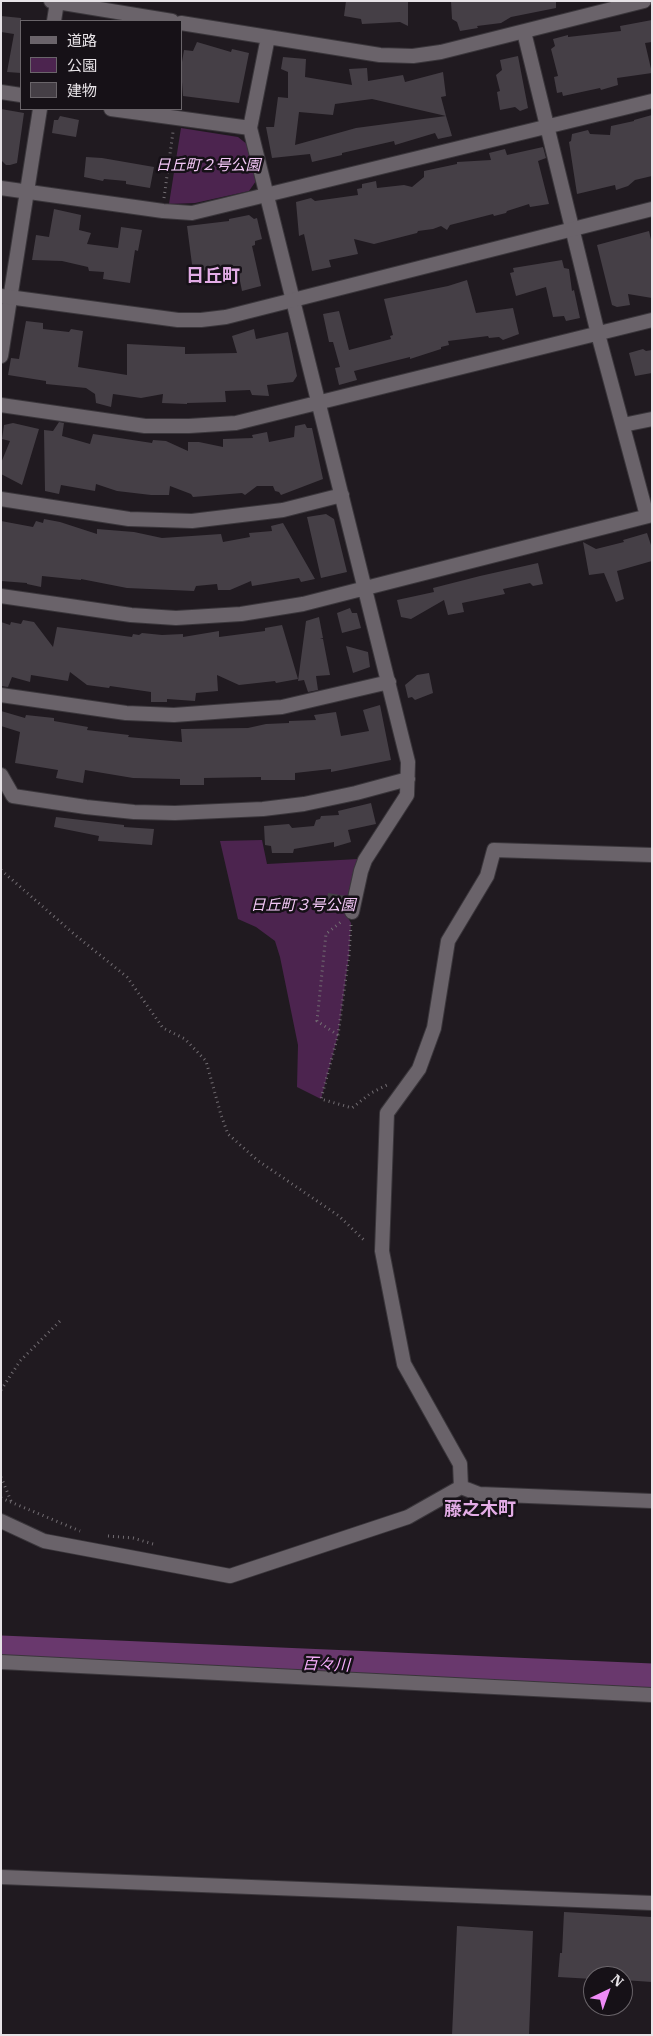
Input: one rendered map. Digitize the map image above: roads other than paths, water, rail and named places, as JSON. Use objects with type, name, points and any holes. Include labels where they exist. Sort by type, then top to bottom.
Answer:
[{"type":"street","points":[[182,23],[380,55],[413,56],[441,52],[644,1]]},
{"type":"street","points":[[54,20],[54,2],[166,20]]},
{"type":"street","points":[[1,596],[131,616],[198,617],[268,610],[303,604],[649,516],[598,334],[524,32]]},
{"type":"street","points":[[268,37],[250,128],[268,194],[408,762],[407,795],[365,860],[352,912]]},
{"type":"street","points":[[1,92],[20,95]]},
{"type":"street","points":[[1,188],[162,211],[192,213],[652,101]]},
{"type":"street","points":[[1,356],[5,297],[28,192],[40,110]]},
{"type":"street","points":[[118,110],[250,128]]},
{"type":"street","points":[[5,297],[178,320],[226,317],[652,209]]},
{"type":"street","points":[[1,405],[145,426],[219,425],[253,420],[319,404],[652,320]]},
{"type":"street","points":[[623,425],[652,418]]},
{"type":"street","points":[[1,499],[129,519],[172,521],[210,519],[283,510],[342,495]]},
{"type":"street","points":[[1,694],[126,713],[174,715],[282,707],[389,682]]},
{"type":"street","points":[[1,775],[13,796],[86,807],[134,812],[175,813],[245,810],[304,804],[356,794],[408,779]]},
{"type":"street","points":[[462,1487],[460,1464],[404,1364],[382,1251],[387,1113],[419,1069],[434,1028],[448,941],[486,876],[494,850],[652,855]]},
{"type":"street","points":[[462,1487],[478,1494],[652,1501]]},
{"type":"street","points":[[1,1520],[44,1542],[230,1576],[408,1517],[462,1487]]},
{"type":"street","points":[[1,1662],[652,1694]]},
{"type":"street","points":[[1,1877],[652,1902]]},
{"type":"waterway","name":"百々川","points":[[1,1651],[652,1679]]},
{"type":"district","name":"日丘町","points":[[213,277]]},
{"type":"district","name":"藤之木町","points":[[480,1510]]},
{"type":"park label","name":"日丘町２号公園","points":[[208,166]]},
{"type":"park label","name":"日丘町３号公園","points":[[303,906]]}]
